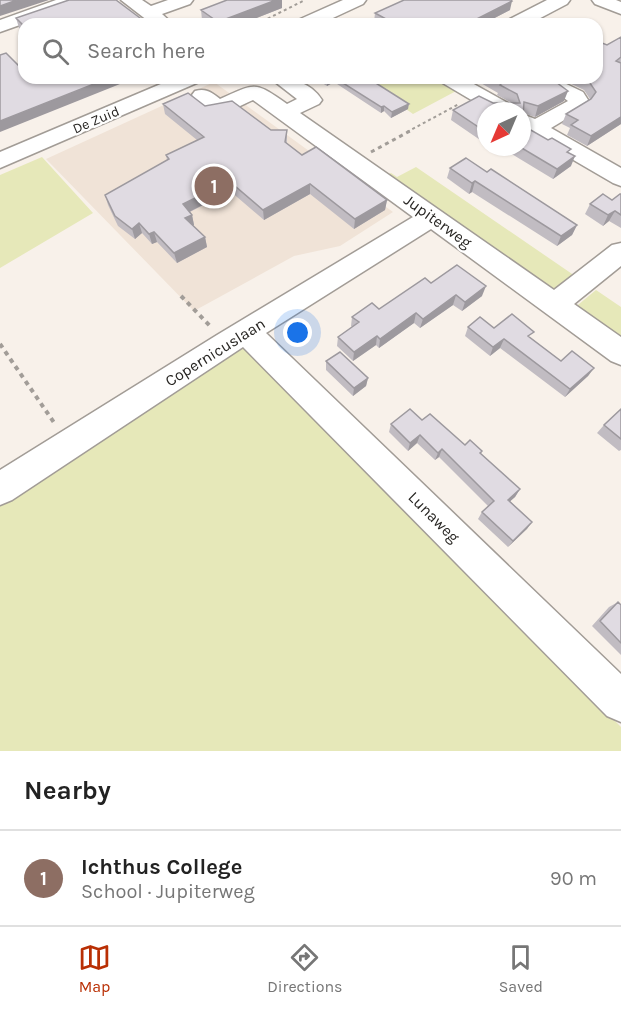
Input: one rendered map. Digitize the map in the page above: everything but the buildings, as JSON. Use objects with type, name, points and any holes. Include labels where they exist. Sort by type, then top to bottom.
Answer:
[{"type":"street","points":[[22,18],[73,0]]},
{"type":"street","points":[[130,0],[155,18]]},
{"type":"street","points":[[148,13],[184,0]]},
{"type":"street","points":[[317,18],[357,0]]},
{"type":"street","points":[[526,18],[561,0]]},
{"type":"street","points":[[601,0],[621,9]]},
{"type":"street","points":[[330,11],[342,18]]},
{"type":"street","points":[[0,26],[18,20]]},
{"type":"street","points":[[286,112],[312,100],[289,84]]},
{"type":"street","points":[[458,84],[490,102]]},
{"type":"street","name":"Jupiterweg","points":[[197,87],[218,108],[255,91],[621,353]]},
{"type":"street","name":"De Zuid","points":[[0,161],[197,87]]},
{"type":"street","points":[[531,124],[579,103],[576,96],[560,87]]},
{"type":"street","points":[[531,127],[618,172]]},
{"type":"street","name":"Copernicuslaan","points":[[0,489],[432,217]]},
{"type":"street","points":[[554,305],[621,252]]},
{"type":"street","name":"Lunaweg","points":[[237,338],[621,702]]},
{"type":"path","points":[[271,18],[305,0]]},
{"type":"path","points":[[354,161],[476,94]]},
{"type":"path","points":[[181,296],[237,338]]},
{"type":"path","points":[[0,344],[69,445]]},
{"type":"shaded area","points":[[210,84],[217,84],[393,212],[340,246],[294,256],[194,311],[46,159]]},
{"type":"green space","points":[[376,84],[448,84],[458,90],[413,114],[406,109],[409,106]]},
{"type":"green space","points":[[42,157],[93,213],[0,268],[0,175]]},
{"type":"green space","points":[[416,167],[578,278],[554,296],[386,175],[391,173],[397,177]]},
{"type":"green space","points":[[596,290],[621,307],[621,344],[573,309]]},
{"type":"green space","points":[[244,344],[621,727],[621,751],[0,751],[0,501]]},
{"type":"place","name":"Ichthus College","points":[[214,186]]}]
